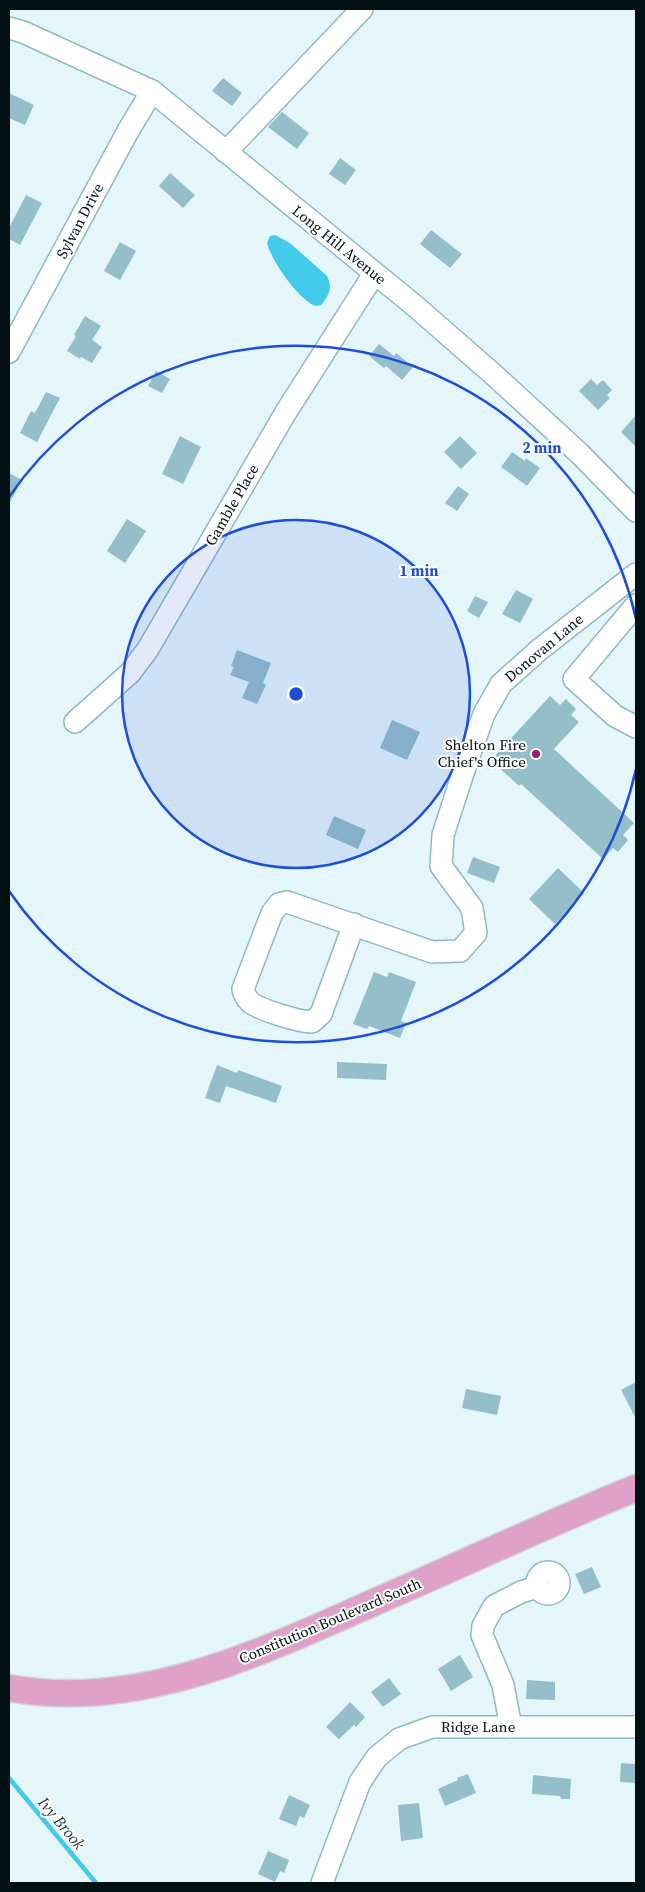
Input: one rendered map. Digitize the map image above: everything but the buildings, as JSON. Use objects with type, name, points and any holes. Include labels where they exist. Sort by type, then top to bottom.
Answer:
[{"type":"main road","name":"Constitution Boulevard South","points":[[9,1688],[28,1691],[97,1694],[152,1684],[216,1668],[301,1635],[636,1488]]},
{"type":"street","points":[[226,152],[362,9]]},
{"type":"street","name":"Long Hill Avenue","points":[[9,28],[22,32],[152,91],[415,306],[580,453],[636,511]]},
{"type":"street","name":"Sylvan Drive","points":[[9,352],[128,131],[152,91]]},
{"type":"street","name":"Gamble Place","points":[[75,722],[130,673],[148,649],[286,412],[374,274]]},
{"type":"street","points":[[628,580],[636,601]]},
{"type":"street","name":"Donovan Lane","points":[[354,924],[321,1014],[312,1022],[301,1022],[252,1004],[245,997],[242,989],[272,913],[279,904],[287,902],[310,908],[432,952],[460,951],[476,933],[472,908],[441,866],[444,835],[484,714],[501,684],[539,650],[628,580]]},
{"type":"street","points":[[636,605],[574,679],[615,716],[636,727]]},
{"type":"street","points":[[511,1727],[503,1685],[482,1635],[484,1626],[494,1606],[521,1592],[537,1587]]},
{"type":"street","name":"Ridge Lane","points":[[322,1883],[360,1782],[376,1757],[399,1739],[432,1727],[636,1727]]},
{"type":"water","points":[[275,235],[290,243],[327,276],[330,284],[329,291],[321,305],[316,306],[309,303],[294,288],[280,269],[267,243],[270,236]]},
{"type":"waterway","name":"Ivy Brook","points":[[9,1778],[96,1883]]},
{"type":"place","name":"Shelton Fire Chief's Office","points":[[536,754]]}]
